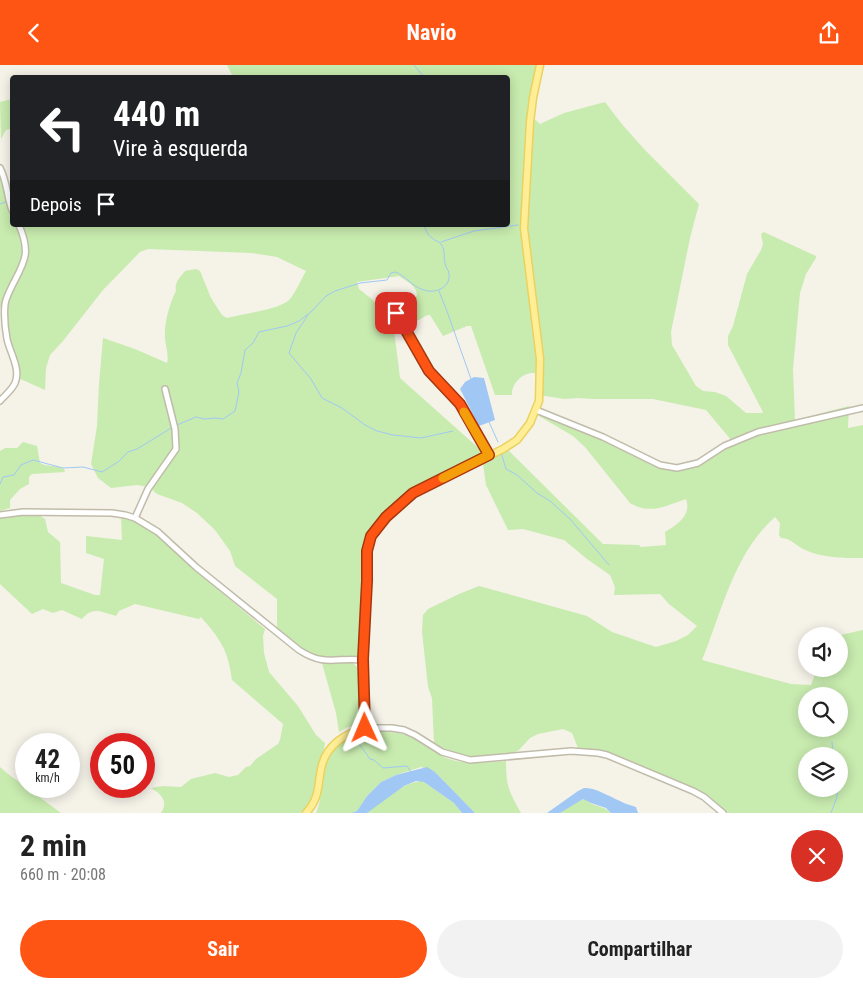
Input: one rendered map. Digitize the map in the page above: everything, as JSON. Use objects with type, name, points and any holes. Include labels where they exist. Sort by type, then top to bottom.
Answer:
[{"type":"main road","points":[[306,813],[317,796],[322,765],[328,751],[348,733],[365,728],[363,660],[367,551],[374,531],[386,517],[413,493],[512,444],[521,436],[530,423],[539,401],[540,359],[524,228],[533,98],[540,65]]},
{"type":"street","points":[[0,168],[5,179],[10,203]]},
{"type":"street","points":[[0,401],[13,386],[16,376],[16,367],[7,339],[5,305],[6,298],[23,266],[26,255],[20,227]]},
{"type":"street","points":[[396,313],[429,371],[460,404],[489,455]]},
{"type":"street","points":[[136,518],[148,489],[175,452],[177,445],[165,389]]},
{"type":"street","points":[[536,410],[603,437],[660,465],[677,468],[693,465],[724,446],[758,432],[863,408]]},
{"type":"street","points":[[0,515],[22,512],[106,513],[136,518],[158,532],[203,573],[299,651],[322,661],[363,660]]},
{"type":"street","points":[[365,728],[404,730],[442,752],[470,760],[571,751],[607,755],[693,791],[723,813]]},
{"type":"green space","points":[[227,65],[538,65],[532,117],[540,124],[564,113],[605,102],[644,149],[699,204],[690,238],[671,332],[672,345],[696,386],[703,391],[715,392],[726,396],[746,413],[763,412],[728,345],[728,336],[733,326],[747,274],[761,250],[763,244],[761,234],[764,232],[816,256],[806,274],[800,293],[793,369],[795,420],[849,406],[848,428],[863,425],[863,558],[840,558],[805,550],[785,538],[781,538],[779,535],[780,523],[775,517],[761,531],[739,565],[702,660],[791,684],[811,685],[814,677],[848,677],[848,633],[863,630],[863,813],[728,813],[705,794],[677,781],[626,759],[578,748],[572,733],[563,729],[538,734],[530,738],[519,750],[511,754],[472,757],[450,752],[434,743],[432,698],[428,687],[422,632],[423,615],[428,609],[459,594],[479,586],[587,616],[612,632],[656,647],[688,635],[697,626],[669,604],[660,594],[614,595],[615,587],[610,575],[564,540],[523,529],[508,530],[486,485],[483,464],[508,450],[603,544],[639,545],[641,547],[666,545],[665,532],[678,523],[685,515],[687,510],[686,499],[664,507],[651,509],[637,507],[630,503],[585,447],[573,436],[539,416],[539,414],[587,431],[659,466],[688,467],[732,441],[706,410],[653,399],[564,399],[539,395],[539,374],[534,373],[524,375],[517,381],[512,390],[512,395],[495,395],[471,326],[443,336],[430,315],[415,321],[410,320],[407,314],[408,310],[417,292],[411,284],[399,276],[357,282],[359,289],[373,300],[394,330],[400,378],[483,453],[449,471],[447,477],[405,499],[372,536],[368,553],[360,659],[351,656],[329,657],[311,653],[277,629],[277,599],[235,566],[230,551],[215,530],[197,513],[182,503],[157,494],[149,487],[137,485],[111,488],[98,478],[91,464],[97,426],[103,338],[167,363],[166,320],[177,283],[185,271],[196,269],[200,271],[211,298],[222,315],[227,318],[267,309],[288,301],[306,271],[277,257],[252,253],[148,249],[140,252],[103,290],[50,355],[46,368],[45,390],[16,377],[0,306],[0,167],[10,204],[10,227],[510,227],[510,75],[232,75]]},
{"type":"green space","points":[[10,100],[10,129],[6,130],[1,139],[0,102]]},
{"type":"green space","points":[[23,442],[37,446],[40,463],[64,469],[65,472],[32,474],[29,477],[29,484],[20,489],[10,500],[10,508],[0,511],[0,451],[5,448],[17,448]]},
{"type":"green space","points":[[36,513],[45,519],[48,532],[60,542],[61,583],[95,595],[100,595],[104,559],[86,553],[86,536],[122,540],[121,515],[133,520],[165,542],[193,569],[265,629],[263,636],[264,653],[269,672],[298,706],[316,735],[325,743],[316,791],[303,811],[301,813],[161,813],[164,801],[155,791],[155,787],[181,787],[191,779],[215,773],[229,777],[238,775],[256,759],[278,744],[283,724],[232,680],[223,646],[201,617],[199,619],[135,604],[119,611],[116,616],[94,611],[82,619],[62,610],[53,613],[43,609],[32,614],[0,584],[0,515]]},
{"type":"green space","points":[[352,662],[358,668],[361,712],[359,725],[348,727],[339,732],[336,713],[322,663]]},
{"type":"green space","points":[[363,730],[403,734],[416,739],[444,757],[461,762],[506,761],[509,789],[521,813],[475,813],[435,772],[421,767],[381,782],[367,796],[357,811],[351,813],[316,813],[329,755],[341,741]]},
{"type":"green space","points":[[0,767],[15,779],[15,798],[41,798],[61,813],[0,813]]},
{"type":"green space","points":[[420,781],[454,803],[462,813],[367,813],[398,789]]},
{"type":"green space","points":[[580,799],[604,808],[611,813],[560,813]]},
{"type":"water","points":[[474,377],[484,378],[495,420],[479,426],[460,389],[465,382]]},
{"type":"water","points":[[427,767],[435,772],[475,813],[462,813],[454,803],[424,782],[416,781],[404,786],[367,813],[351,813],[357,811],[367,796],[381,782],[396,775]]},
{"type":"water","points":[[584,788],[598,791],[636,807],[638,813],[611,813],[606,808],[583,799],[560,813],[547,813]]},
{"type":"waterway","points":[[414,65],[422,75]]},
{"type":"waterway","points":[[0,204],[6,202]]},
{"type":"waterway","points":[[510,226],[518,225]]},
{"type":"waterway","points":[[177,425],[196,417],[223,419],[235,411],[239,392],[237,383],[241,373],[245,350],[253,343],[259,332],[287,326],[299,321],[326,296],[335,291],[360,283],[387,280],[391,273],[395,272],[424,290],[432,291],[445,286],[449,279],[449,274],[445,264],[443,249],[440,243],[429,235],[425,227]]},
{"type":"waterway","points":[[441,242],[474,231],[503,227]]},
{"type":"waterway","points":[[439,291],[471,379]]},
{"type":"waterway","points":[[308,315],[296,333],[289,353],[311,379],[322,398],[342,408],[365,425],[377,431],[421,438],[453,431]]},
{"type":"waterway","points":[[489,422],[498,442]]},
{"type":"waterway","points":[[0,484],[3,477],[14,475],[21,465],[33,460],[63,468],[83,467],[102,472],[118,462],[128,452],[137,449],[173,427]]},
{"type":"waterway","points":[[501,452],[506,469],[517,475],[570,519],[609,565]]},
{"type":"waterway","points":[[355,738],[370,759],[383,768],[407,766],[411,772]]},
{"type":"waterway","points":[[832,742],[832,747]]},
{"type":"waterway","points":[[831,813],[837,797]]},
{"type":"slow traffic","points":[[443,478],[489,455],[464,412]]},
{"type":"route","points":[[365,728],[363,659],[367,551],[371,536],[386,517],[413,493],[489,455],[460,404],[429,371],[396,313]]}]
